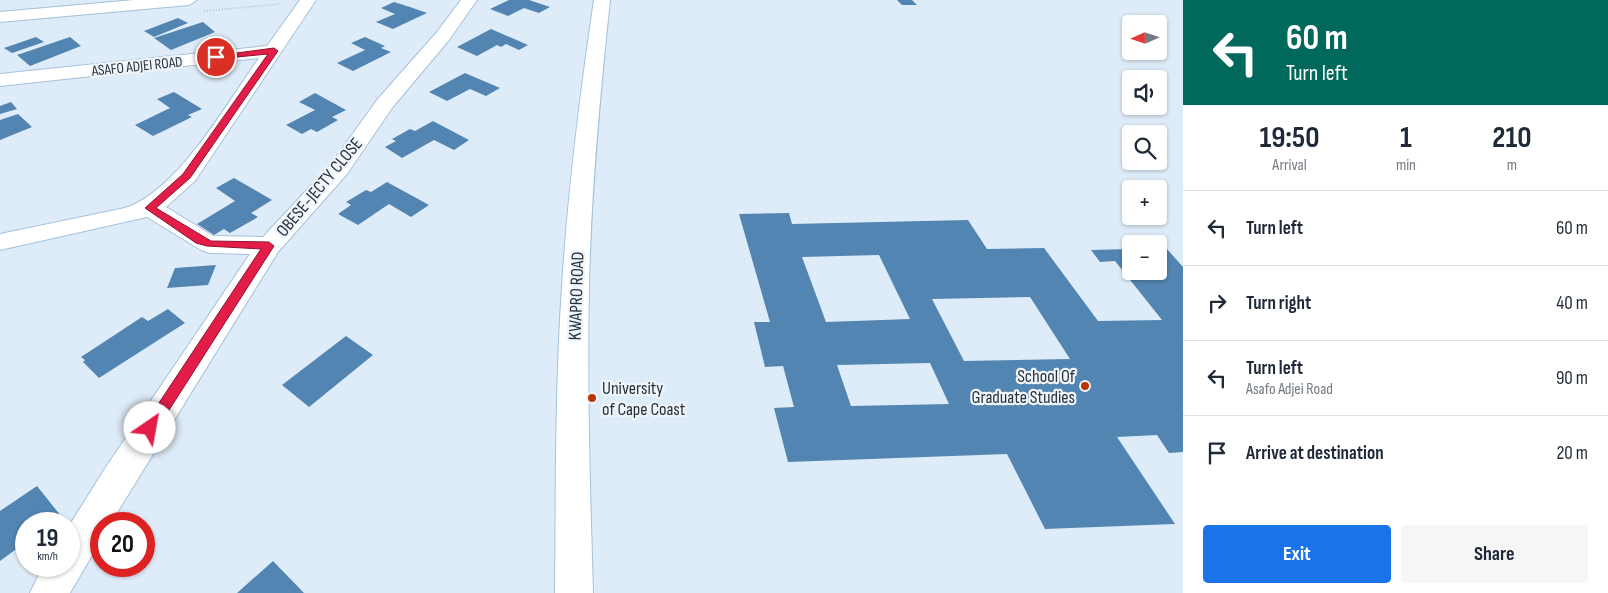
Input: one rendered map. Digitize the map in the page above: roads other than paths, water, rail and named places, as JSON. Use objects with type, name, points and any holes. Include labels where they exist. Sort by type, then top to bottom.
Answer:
[{"type":"street","points":[[0,17],[189,0]]},
{"type":"street","points":[[0,242],[129,215],[150,208],[187,176],[308,0]]},
{"type":"street","name":"OBESE-JECTY CLOSE","points":[[80,542],[118,478],[269,246],[339,169],[384,104],[443,36],[469,0]]},
{"type":"street","name":"KWAPRO ROAD","points":[[574,593],[572,446],[578,242],[592,81],[602,0]]},
{"type":"street","name":"ASAFO ADJEI ROAD","points":[[2,81],[274,51]]},
{"type":"street","points":[[150,208],[200,240],[210,244],[269,246]]},
{"type":"street","points":[[49,593],[58,577]]},
{"type":"place","name":"School Of Graduate Studies","points":[[1085,386]]},
{"type":"place","name":"University of Cape Coast","points":[[592,398]]}]
